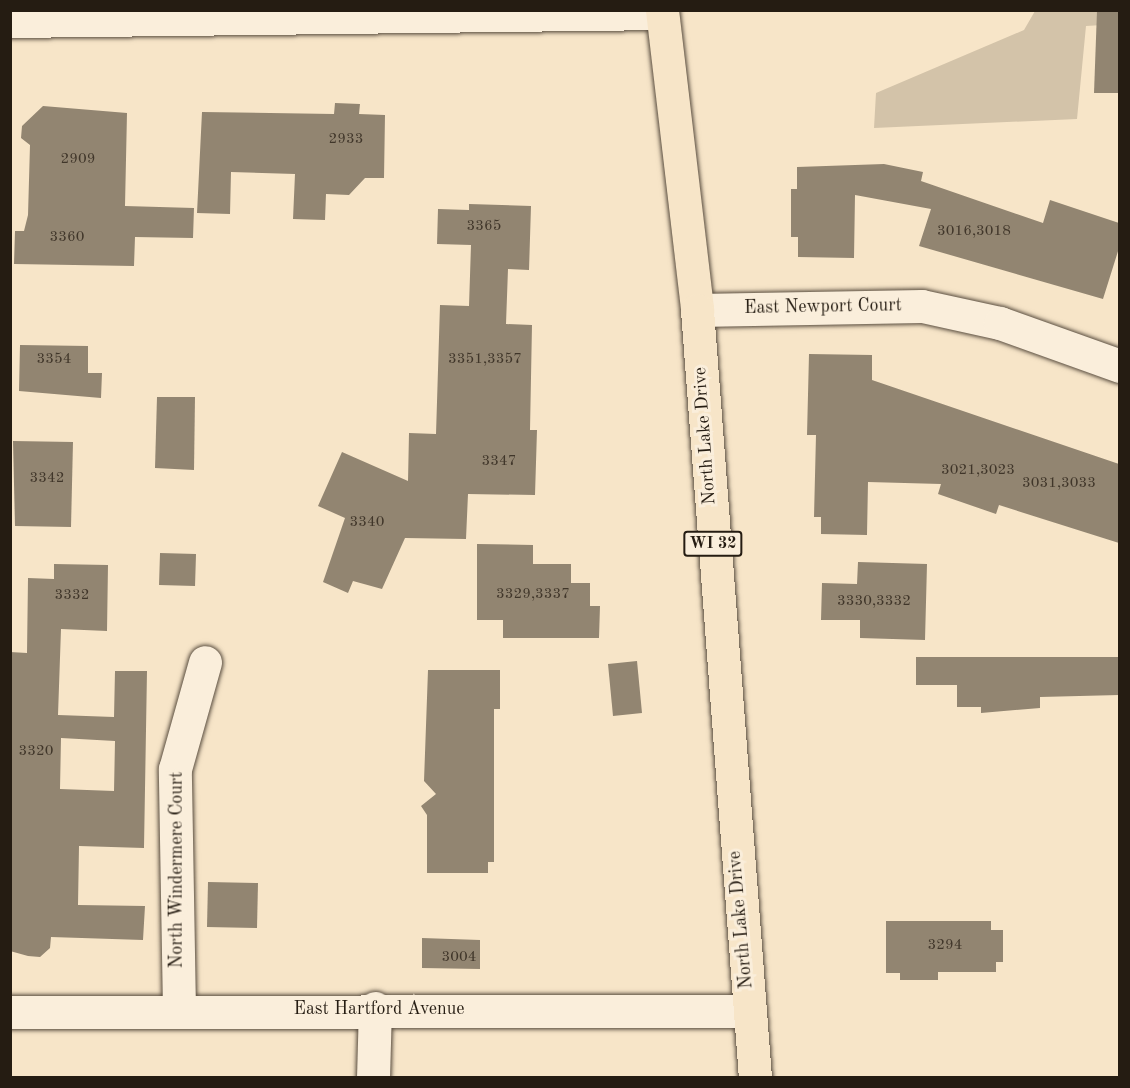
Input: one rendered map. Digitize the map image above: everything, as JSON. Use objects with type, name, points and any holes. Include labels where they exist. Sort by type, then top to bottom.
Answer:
[{"type":"main road","name":"North Lake Drive","points":[[662,12],[697,310],[748,1011],[755,1077]]},
{"type":"street","points":[[10,21],[662,12]]},
{"type":"street","name":"East Newport Court","points":[[697,310],[922,306],[1000,323],[1119,366]]},
{"type":"street","name":"North Windermere Court","points":[[179,1010],[176,769],[205,662]]},
{"type":"street","points":[[373,1077],[375,1008]]},
{"type":"street","name":"East Hartford Avenue","points":[[10,1012],[375,1008],[748,1011]]},
{"type":"shaded area","points":[[1035,11],[1119,11],[1119,24],[1086,26],[1077,119],[874,128],[876,93],[1024,30]]},
{"type":"building","points":[[1097,11],[1119,12],[1119,93],[1094,93]]},
{"type":"building","points":[[335,103],[360,104],[359,114],[385,115],[384,178],[365,178],[349,195],[326,194],[325,220],[293,219],[295,174],[231,172],[230,214],[197,213],[202,112],[334,114]]},
{"type":"building","points":[[43,106],[127,113],[125,206],[194,208],[193,238],[135,237],[134,266],[14,264],[15,231],[24,231],[28,215],[30,145],[21,138],[22,126]]},
{"type":"building","points":[[884,164],[923,172],[921,181],[1043,223],[1050,200],[1119,223],[1119,248],[1103,299],[919,246],[931,209],[855,195],[854,258],[798,257],[798,237],[791,237],[791,189],[797,189],[797,167]]},
{"type":"building","points":[[469,204],[531,206],[529,270],[508,269],[506,324],[532,325],[530,430],[537,430],[535,495],[468,494],[466,539],[405,538],[382,589],[353,581],[348,593],[323,582],[345,518],[318,506],[342,452],[408,481],[409,433],[436,434],[440,305],[469,306],[471,245],[437,244],[438,209],[469,210]]},
{"type":"building","points":[[20,345],[88,346],[88,373],[102,373],[101,398],[19,391]]},
{"type":"building","points":[[809,354],[872,355],[872,380],[1119,464],[1119,543],[999,505],[996,514],[938,494],[941,484],[868,482],[867,535],[821,534],[821,517],[814,517],[816,435],[807,435]]},
{"type":"building","points":[[157,397],[195,397],[194,470],[155,468]]},
{"type":"building","points":[[13,441],[73,442],[71,527],[15,526]]},
{"type":"building","points":[[477,544],[533,545],[533,564],[571,564],[571,583],[590,583],[590,606],[600,606],[599,638],[503,638],[503,620],[477,620]]},
{"type":"building","points":[[160,553],[196,554],[195,586],[159,585]]},
{"type":"building","points":[[858,562],[927,564],[925,640],[860,638],[860,620],[821,620],[822,583],[857,584]]},
{"type":"building","points":[[54,564],[108,565],[107,631],[61,629],[58,715],[114,717],[115,671],[147,671],[144,848],[79,846],[78,905],[145,906],[143,940],[51,937],[50,948],[40,957],[10,951],[10,652],[27,653],[28,578],[54,579]],"holes":[[[61,738],[115,741],[114,791],[60,789]]]},
{"type":"building","points":[[916,657],[1119,657],[1119,695],[1040,697],[1040,708],[981,713],[981,707],[957,707],[957,685],[916,685]]},
{"type":"building","points":[[637,661],[642,713],[613,716],[608,664]]},
{"type":"building","points":[[428,670],[500,670],[500,709],[494,709],[494,862],[488,862],[488,873],[427,873],[427,815],[421,806],[436,794],[424,781]]},
{"type":"building","points":[[208,882],[258,883],[257,928],[207,927]]},
{"type":"building","points":[[886,921],[991,921],[991,930],[1003,930],[1003,962],[996,962],[996,972],[938,972],[938,980],[900,980],[900,973],[886,973]]},
{"type":"building","points":[[422,938],[480,940],[480,969],[422,968]]}]
